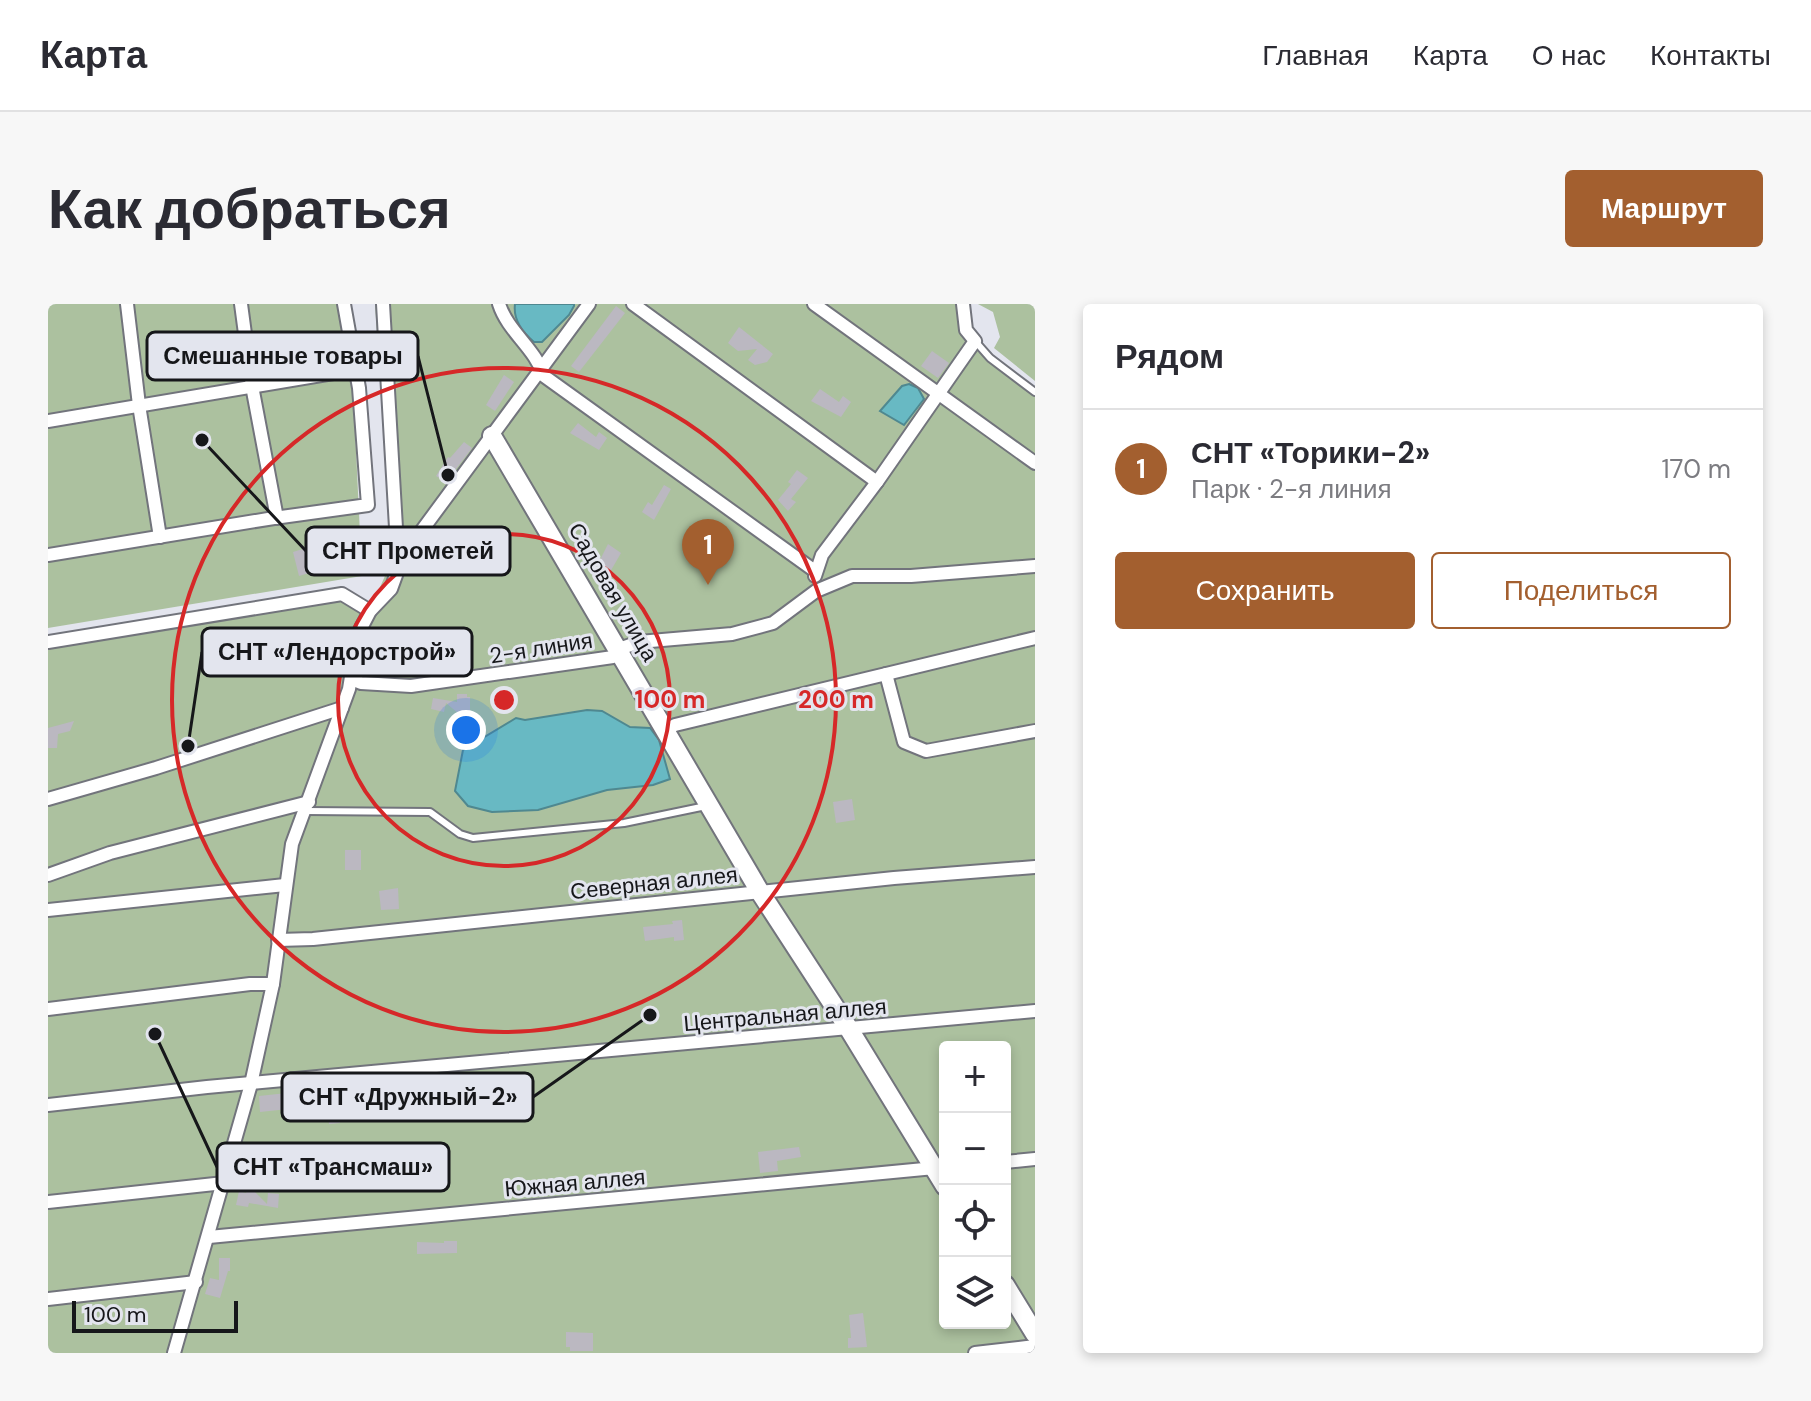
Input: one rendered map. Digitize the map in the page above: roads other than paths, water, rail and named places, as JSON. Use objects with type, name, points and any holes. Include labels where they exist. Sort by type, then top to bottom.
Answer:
[{"type":"street","points":[[127,304],[160,537]]},
{"type":"street","points":[[241,304],[252,386],[277,518]]},
{"type":"street","points":[[48,554],[368,505],[357,369],[344,304]]},
{"type":"street","points":[[383,304],[397,545],[403,556]]},
{"type":"street","points":[[499,304],[508,324],[544,376],[815,571]]},
{"type":"street","points":[[174,1353],[251,1084],[273,984],[292,844],[342,708],[351,679],[358,634],[370,611],[391,589],[403,556],[589,304]]},
{"type":"street","points":[[633,304],[877,482]]},
{"type":"street","points":[[814,304],[1035,463]]},
{"type":"street","points":[[816,591],[815,571],[822,555],[975,341],[966,330],[963,304]]},
{"type":"street","points":[[48,421],[357,369]]},
{"type":"street","name":"Садовая улица","points":[[492,436],[760,892],[939,1166]]},
{"type":"street","name":"2-я линия","points":[[351,679],[361,683],[411,686],[613,657],[619,649],[639,642],[732,634],[773,623],[816,591],[852,576],[911,576],[1035,566]]},
{"type":"street","points":[[48,642],[342,594],[370,611]]},
{"type":"street","points":[[665,730],[675,725],[1035,638]]},
{"type":"street","points":[[886,674],[904,742],[926,751],[1035,731]]},
{"type":"street","points":[[48,799],[342,708]]},
{"type":"street","points":[[48,875],[110,853],[307,807]]},
{"type":"street","name":"Северная аллея","points":[[278,940],[1035,867]]},
{"type":"street","points":[[48,910],[285,885]]},
{"type":"street","points":[[48,1009],[250,984],[273,984]]},
{"type":"street","name":"Центральная аллея","points":[[48,1105],[207,1087],[1035,1011]]},
{"type":"street","points":[[1011,1161],[1035,1159]]},
{"type":"street","name":"Южная аллея","points":[[209,1237],[939,1168]]},
{"type":"street","points":[[48,1202],[224,1183]]},
{"type":"street","points":[[48,1299],[196,1282]]},
{"type":"street","points":[[1011,1295],[1035,1334]]},
{"type":"street","points":[[975,1353],[1035,1346]]},
{"type":"lane","points":[[975,341],[990,358],[1035,392]]},
{"type":"lane","points":[[307,807],[430,812],[460,834],[473,838],[624,823],[712,810]]},
{"type":"water","points":[[515,304],[574,306],[542,342],[534,342],[519,325]]},
{"type":"water","points":[[909,384],[918,388],[924,399],[904,425],[880,411],[902,386]]},
{"type":"water","points":[[587,710],[602,711],[630,727],[650,728],[659,740],[670,779],[653,785],[607,790],[538,810],[492,812],[468,806],[455,791],[463,750],[516,718],[525,720]]},
{"type":"place","name":"СНТ Прометей","points":[[202,440]]},
{"type":"place","name":"Смешанные товары","points":[[448,475]]},
{"type":"place","name":"СНТ «Торики-2»","points":[[708,585]]},
{"type":"place","name":"СНТ «Лендорстрой»","points":[[188,746]]},
{"type":"place","name":"СНТ «Дружный-2»","points":[[650,1015]]},
{"type":"place","name":"СНТ «Трансмаш»","points":[[155,1034]]}]
